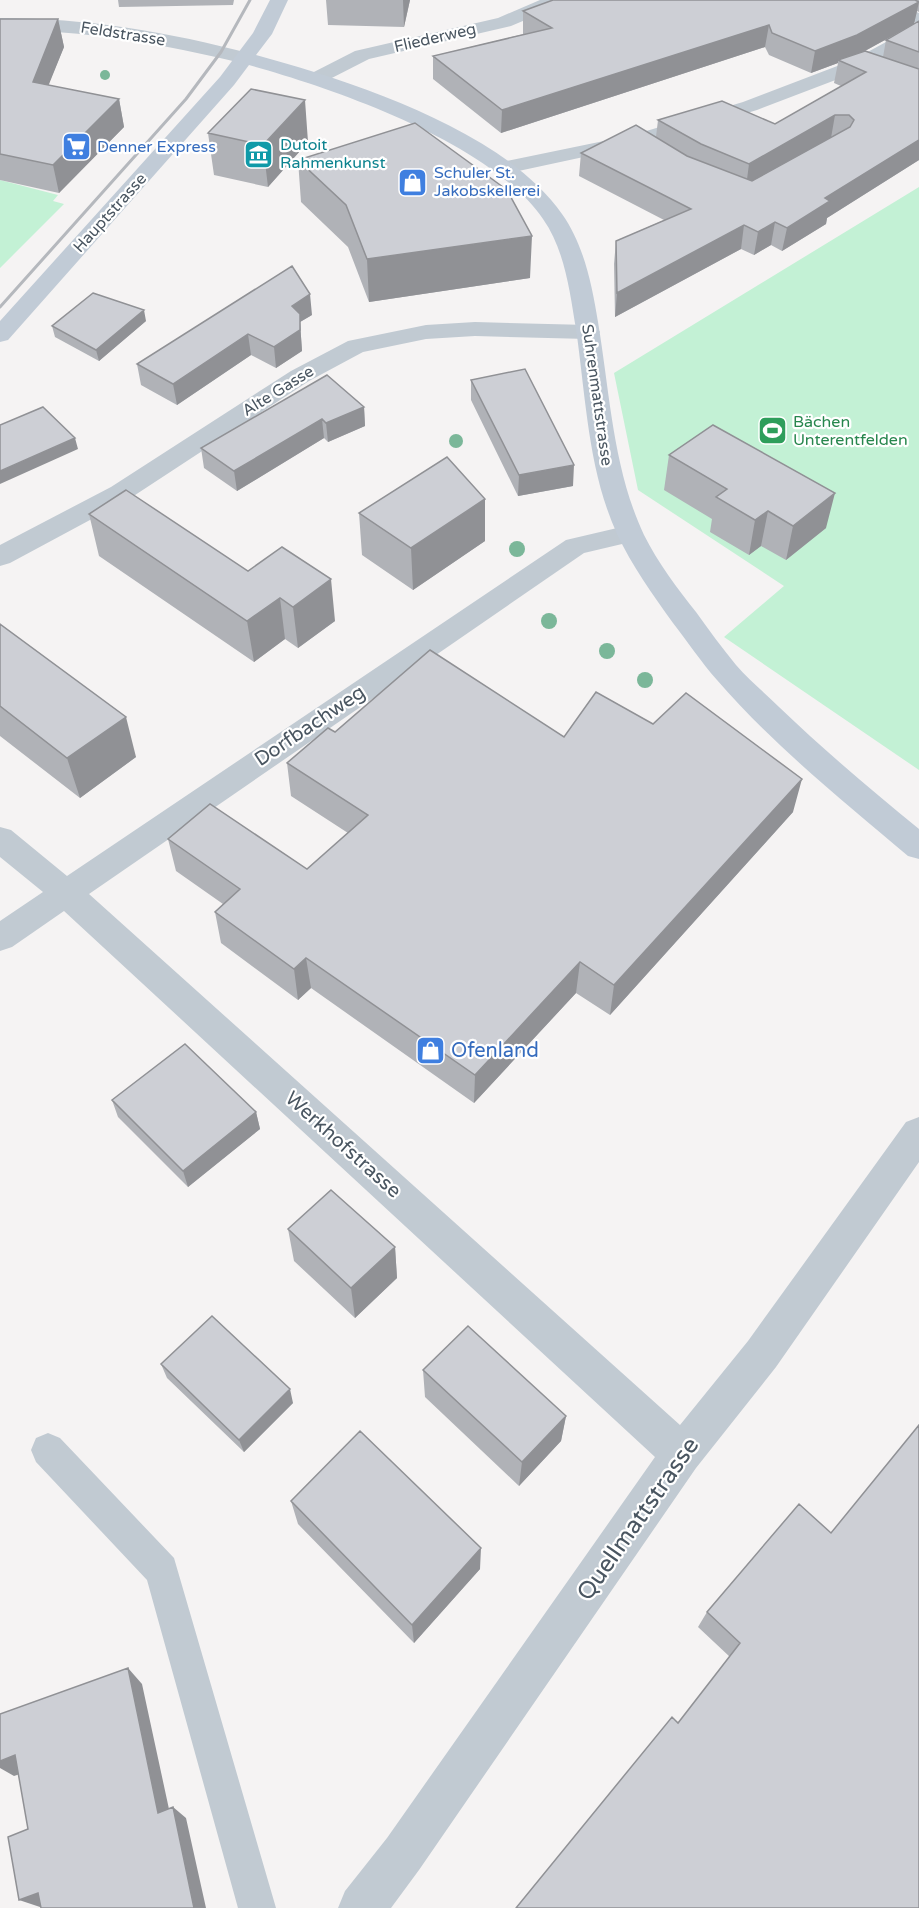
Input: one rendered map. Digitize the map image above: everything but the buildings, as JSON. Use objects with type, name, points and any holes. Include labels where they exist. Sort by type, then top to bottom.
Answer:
[{"type":"street","name":"Hauptstrasse","points":[[0,336],[207,104],[262,34],[279,0]]},
{"type":"street","name":"Fliederweg","points":[[315,79],[362,55],[504,22],[556,0]]},
{"type":"street","name":"Feldstrasse","points":[[0,24],[49,16],[245,58]]},
{"type":"street","points":[[505,168],[637,140],[750,106],[860,64],[919,30]]},
{"type":"street","name":"Suhrenmattstrasse","points":[[245,58],[294,71],[412,117],[505,168],[539,199],[565,237],[580,283],[600,435],[608,474],[630,534],[665,592],[726,672],[813,759],[919,847]]},
{"type":"street","points":[[860,64],[880,71]]},
{"type":"street","name":"Alte Gasse","points":[[0,557],[120,493],[300,376],[356,346],[426,332],[475,329],[588,332]]},
{"type":"street","name":"Dorfbachweg","points":[[0,938],[576,546],[630,534]]},
{"type":"street","name":"Werkhofstrasse","points":[[0,839],[65,892],[682,1454]]},
{"type":"street","name":"Quellmattstrasse","points":[[362,1908],[403,1854],[682,1454],[762,1354],[919,1133]]},
{"type":"lane","points":[[875,0],[919,19]]},
{"type":"lane","points":[[637,140],[655,151]]},
{"type":"lane","points":[[48,1450],[162,1570],[257,1908]]},
{"type":"green space","points":[[0,180],[58,195],[53,201],[64,204],[0,268]]},
{"type":"green space","name":"Bächen Unterentfelden","points":[[919,187],[919,770],[724,637],[784,586],[638,490],[614,373]]},
{"type":"railway","points":[[0,307],[186,99],[221,52],[250,0]]},
{"type":"place","name":"Denner Express","points":[[76,147]]},
{"type":"place","name":"Dutoit Rahmenkunst","points":[[259,154]]},
{"type":"place","name":"Schuler St. Jakobskellerei","points":[[413,182]]},
{"type":"place","name":"Bächen Unterentfelden","points":[[772,431]]},
{"type":"place","name":"Ofenland","points":[[430,1051]]}]
